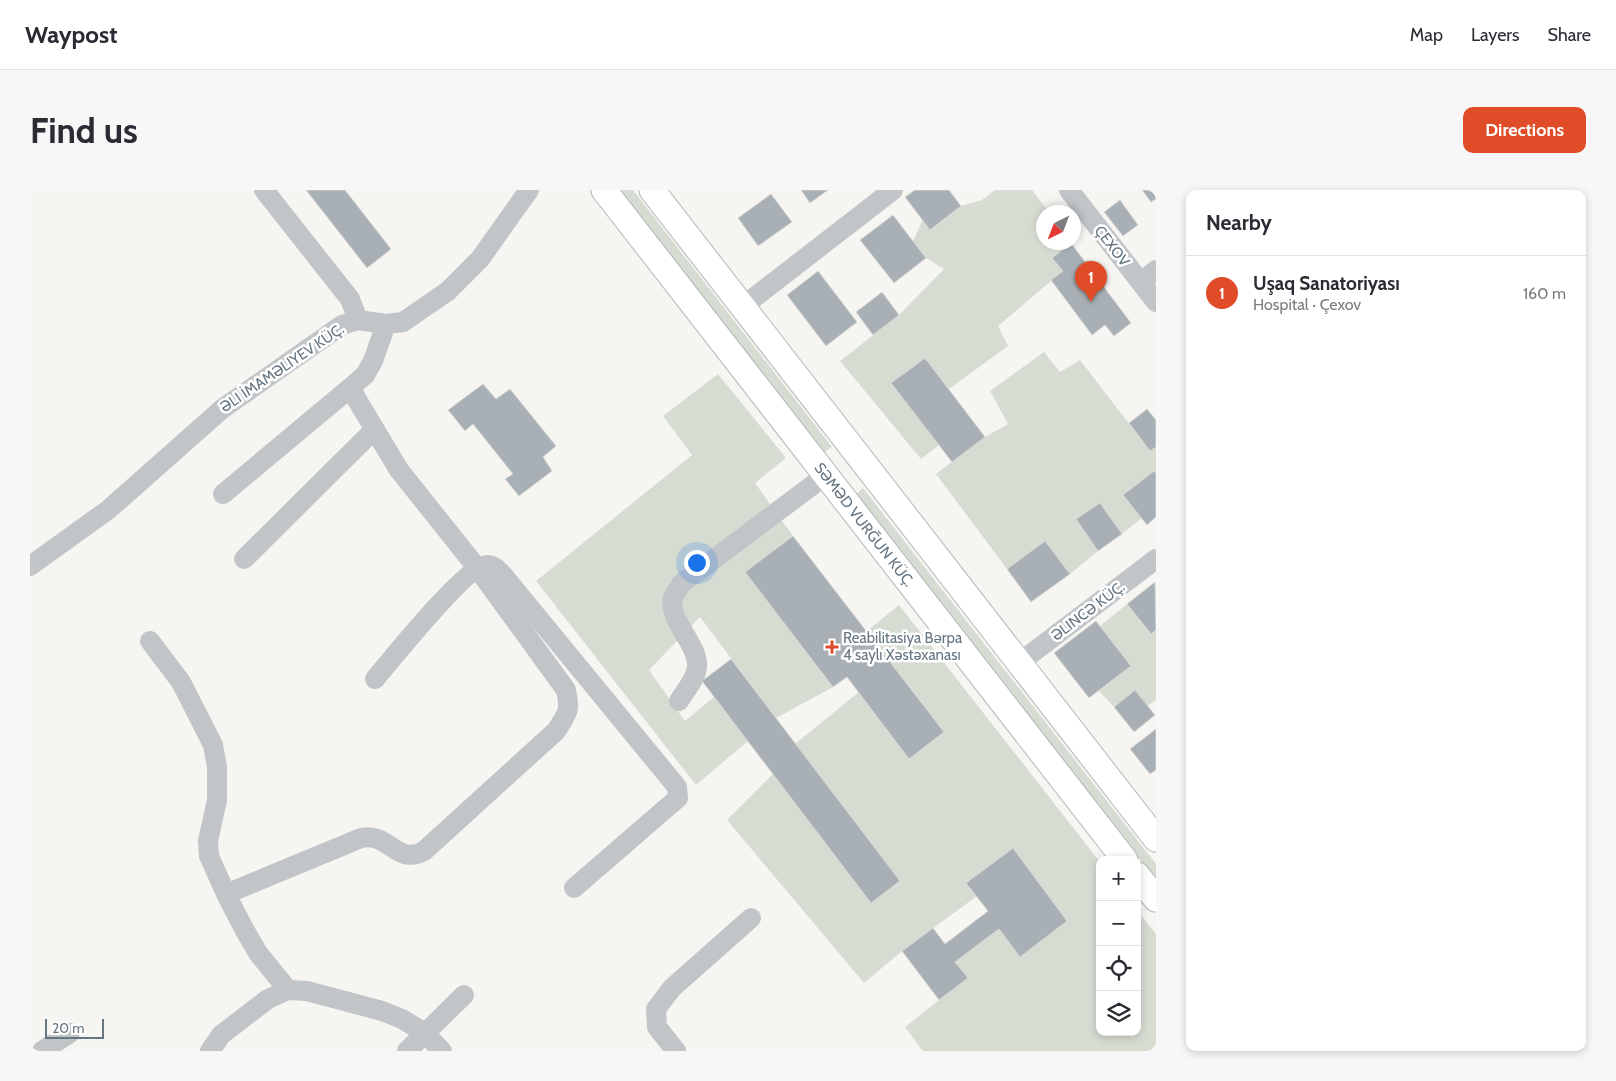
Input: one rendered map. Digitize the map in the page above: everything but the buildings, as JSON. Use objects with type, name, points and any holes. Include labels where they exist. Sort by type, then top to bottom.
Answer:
[{"type":"main road","name":"SƏMƏD VURĞUN KÜÇ.","points":[[604,190],[1122,856]]},
{"type":"main road","points":[[652,190],[1156,839]]},
{"type":"main road","points":[[826,475],[856,453]]},
{"type":"main road","points":[[1141,880],[1156,899]]},
{"type":"street","points":[[264,190],[350,299],[358,320]]},
{"type":"street","name":"ƏLI İMAMƏLIYEV KÜÇ.","points":[[30,566],[108,510],[222,409],[342,325],[358,320],[386,324],[403,322],[448,291],[480,259],[529,190]]},
{"type":"street","points":[[742,306],[893,190]]},
{"type":"street","name":"ÇEXOV","points":[[1068,190],[1148,276],[1156,302]]},
{"type":"street","points":[[224,494],[365,375],[374,361],[386,324]]},
{"type":"street","points":[[226,894],[361,838],[370,836],[382,840],[403,855],[415,856],[424,851],[556,731],[565,717],[569,705],[566,690],[478,569],[400,470],[350,388]]},
{"type":"street","points":[[244,558],[374,430]]},
{"type":"street","points":[[679,701],[697,668],[696,658],[674,612],[673,598],[681,584],[826,475]]},
{"type":"street","name":"ƏLINCƏ KÜÇ.","points":[[1020,663],[1156,559]]},
{"type":"street","points":[[375,679],[418,626],[452,591],[478,569],[486,565],[494,566],[503,574],[677,788],[678,798],[574,888]]},
{"type":"street","points":[[150,641],[181,682],[213,746],[217,767],[217,800],[208,841],[209,856],[226,894],[258,953],[288,990]]},
{"type":"street","points":[[676,1051],[657,1027],[656,1009],[672,988],[751,918]]},
{"type":"street","points":[[210,1051],[221,1036],[268,1000],[288,990],[307,991],[382,1011],[402,1019],[425,1033],[442,1051]]},
{"type":"street","points":[[407,1051],[464,995]]},
{"type":"street","points":[[42,1051],[70,1033]]},
{"type":"shaded area","points":[[619,190],[633,190],[832,447],[823,453]]},
{"type":"shaded area","points":[[995,190],[1032,190],[1044,205],[1036,205],[1036,250],[1062,250],[1052,257],[1063,271],[998,326],[1008,346],[949,389],[925,358],[891,383],[939,445],[921,459],[840,361],[899,315],[944,269],[926,258],[913,241],[923,219],[931,230],[961,206],[982,200]]},
{"type":"shaded area","points":[[1044,352],[1060,372],[1080,360],[1150,451],[1156,447],[1156,473],[1154,471],[1123,495],[1142,518],[1122,534],[1100,503],[1076,519],[1098,551],[1070,574],[1045,541],[1007,569],[936,474],[985,437],[1008,424],[990,391]]},
{"type":"shaded area","points":[[718,374],[786,458],[755,483],[793,536],[745,572],[833,687],[776,718],[700,617],[649,670],[685,721],[714,697],[748,741],[696,785],[536,581],[692,455],[663,416]]},
{"type":"shaded area","points":[[863,488],[1156,864],[1156,880],[1141,861],[1141,856],[1137,856],[855,495]]},
{"type":"shaded area","points":[[1127,604],[1150,634],[1156,630],[1156,700],[1147,706],[1134,690],[1114,707],[1099,691],[1131,666],[1100,626]]},
{"type":"shaded area","points":[[899,605],[1096,857],[1096,1036],[1141,1036],[1141,915],[1156,934],[1156,1051],[923,1051],[905,1027],[967,978],[955,962],[999,929],[1020,957],[1067,921],[1013,848],[967,882],[977,896],[902,951],[864,983],[727,820],[773,774],[871,903],[900,882],[795,744],[859,692],[909,759],[944,732],[867,631]]},
{"type":"place","name":"Uşaq Sanatoriyası","points":[[1091,302]]},
{"type":"place","name":"Reabilitasiya Bәrpa 4 saylı Xəstəxanası","points":[[832,647]]}]
